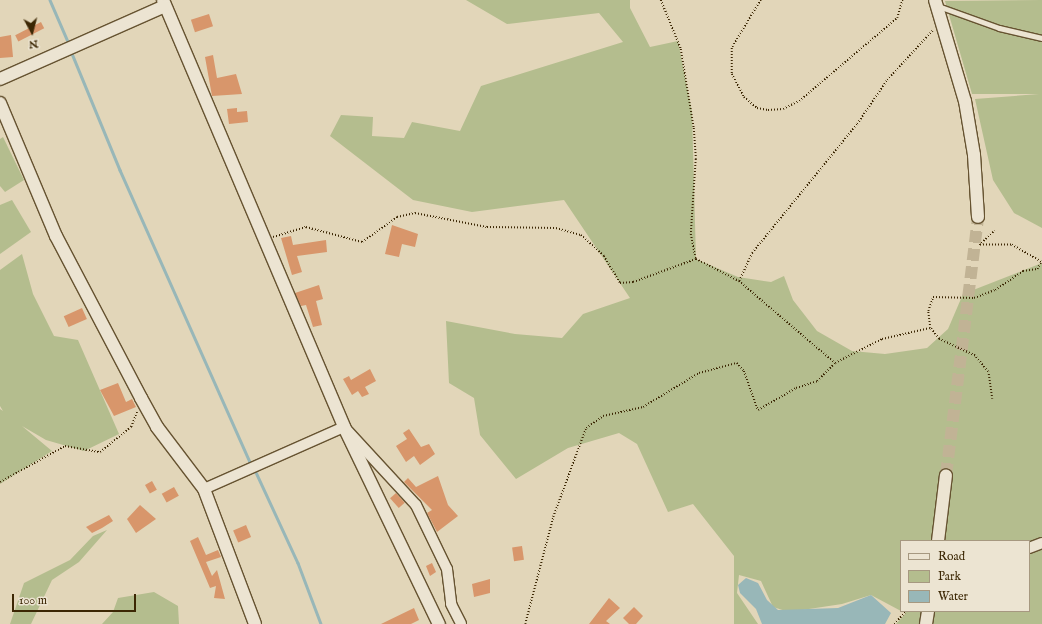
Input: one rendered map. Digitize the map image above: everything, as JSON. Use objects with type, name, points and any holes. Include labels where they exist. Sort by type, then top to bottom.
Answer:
[{"type":"street","points":[[0,79],[164,3],[344,427],[440,624]]},
{"type":"street","points":[[936,3],[965,101],[974,155],[978,217]]},
{"type":"street","points":[[0,104],[56,236],[141,398],[157,427],[204,490],[255,624]]},
{"type":"street","points":[[204,490],[344,427]]},
{"type":"street","points":[[344,427],[416,505],[447,569],[451,604],[461,624]]},
{"type":"street","points":[[938,540],[946,476]]},
{"type":"street","points":[[1030,548],[1042,543]]},
{"type":"street","points":[[926,624],[928,612]]},
{"type":"lane","points":[[936,3],[999,28],[1042,38]]},
{"type":"path","points":[[661,0],[681,49],[694,128],[691,234],[696,259]]},
{"type":"path","points":[[761,0],[732,48],[732,74],[744,97],[756,108],[768,110],[783,109],[799,101],[897,18],[902,0]]},
{"type":"path","points":[[739,281],[752,253],[857,124],[887,80],[928,33],[942,24]]},
{"type":"path","points":[[264,239],[306,227],[362,242],[397,217],[415,213],[487,226],[556,228],[581,235],[604,256],[620,283],[633,282],[696,259],[739,281],[835,363]]},
{"type":"path","points":[[992,399],[988,372],[975,356],[939,339],[930,328],[929,300],[933,297],[974,298],[996,290],[1023,271],[1037,269],[1041,262],[1011,245],[979,245],[994,231]]},
{"type":"path","points":[[525,624],[553,517],[586,428],[603,416],[643,407],[699,373],[737,363],[744,371],[758,410],[796,388],[817,381],[835,363],[882,339],[930,328]]},
{"type":"path","points":[[0,482],[65,446],[100,452],[114,444],[131,428],[141,398]]},
{"type":"path","points":[[894,624],[905,612]]},
{"type":"green space","points":[[466,0],[630,0],[630,8],[650,47],[678,41],[692,112],[696,259],[738,277],[771,282],[784,276],[793,300],[817,331],[852,351],[885,354],[927,348],[948,329],[963,294],[1042,263],[1042,624],[896,624],[906,613],[904,612],[1030,612],[1030,540],[900,540],[900,610],[871,595],[842,604],[789,612],[773,607],[761,581],[739,575],[737,593],[758,624],[734,624],[734,556],[693,504],[668,512],[637,444],[619,433],[568,448],[516,479],[480,435],[474,398],[449,383],[446,321],[515,334],[562,338],[583,314],[630,298],[564,200],[472,212],[413,200],[330,136],[341,115],[373,117],[372,136],[404,138],[412,122],[460,131],[481,86],[623,42],[599,13],[507,24]]},
{"type":"green space","points":[[1042,0],[1042,228],[1014,213],[993,180],[975,99],[1039,94],[972,94],[945,1]]},
{"type":"green space","points":[[3,137],[24,180],[5,192],[0,186],[0,139]]},
{"type":"green space","points":[[12,200],[31,232],[0,254],[0,205]]},
{"type":"green space","points":[[22,254],[33,294],[54,336],[78,340],[119,434],[84,451],[46,440],[22,426],[52,451],[0,484],[0,409],[3,411],[0,406],[0,270]]},
{"type":"green space","points":[[107,530],[79,562],[52,580],[31,624],[10,624],[24,583],[70,560],[93,536]]},
{"type":"green space","points":[[154,592],[178,606],[179,624],[102,624],[113,612],[118,598]]},
{"type":"water","points":[[746,578],[758,583],[767,600],[778,610],[838,608],[871,595],[891,613],[885,624],[762,624],[756,609],[740,593],[738,585]]},
{"type":"building","points":[[209,14],[213,26],[195,32],[191,20]]},
{"type":"building","points":[[41,22],[44,28],[18,41],[15,35]]},
{"type":"building","points":[[11,35],[13,57],[0,58],[0,37]]},
{"type":"building","points":[[213,55],[217,78],[236,74],[242,94],[212,96],[205,57]]},
{"type":"building","points":[[237,108],[237,112],[247,111],[248,122],[229,124],[227,109]]},
{"type":"building","points":[[392,225],[418,234],[415,247],[402,244],[399,257],[385,254]]},
{"type":"building","points":[[291,236],[293,245],[326,240],[327,252],[297,256],[302,272],[292,275],[281,238]]},
{"type":"building","points":[[319,285],[323,299],[316,301],[322,325],[313,327],[306,305],[301,306],[295,293]]},
{"type":"building","points":[[82,308],[87,319],[69,327],[64,316]]},
{"type":"building","points":[[370,369],[376,381],[365,387],[369,394],[362,397],[358,391],[352,395],[343,379],[349,376],[351,380]]},
{"type":"building","points":[[118,383],[126,402],[132,399],[136,407],[114,416],[100,390]]},
{"type":"building","points":[[409,429],[421,447],[429,444],[435,454],[420,465],[414,456],[406,462],[396,446],[407,439],[403,433]]},
{"type":"building","points":[[438,476],[448,505],[458,516],[437,532],[427,513],[432,510],[404,482],[408,478],[416,487]]},
{"type":"building","points":[[152,481],[157,490],[150,494],[145,485]]},
{"type":"building","points":[[174,487],[179,496],[167,503],[162,494]]},
{"type":"building","points":[[396,493],[405,503],[399,508],[390,498]]},
{"type":"building","points":[[140,505],[156,519],[136,533],[127,519]]},
{"type":"building","points":[[109,515],[113,521],[102,528],[92,533],[86,527]]},
{"type":"building","points":[[246,525],[251,537],[238,542],[233,530]]},
{"type":"building","points":[[198,537],[206,555],[218,550],[221,557],[206,562],[212,576],[217,570],[225,599],[214,598],[216,586],[210,588],[190,541]]},
{"type":"building","points":[[522,546],[524,560],[514,561],[512,547]]},
{"type":"building","points":[[432,563],[436,572],[430,576],[426,566]]},
{"type":"building","points":[[490,579],[490,593],[474,597],[472,584]]},
{"type":"building","points":[[609,598],[620,608],[606,621],[610,624],[589,624]]},
{"type":"building","points":[[634,607],[643,616],[636,624],[629,624],[623,618]]},
{"type":"building","points":[[414,608],[419,620],[411,624],[381,624]]},
{"type":"waterway","points":[[50,0],[69,44]]},
{"type":"waterway","points":[[71,51],[120,170],[252,466]]},
{"type":"waterway","points":[[255,470],[298,563],[321,624]]},
{"type":"tunnel","points":[[946,475],[978,217]]}]
